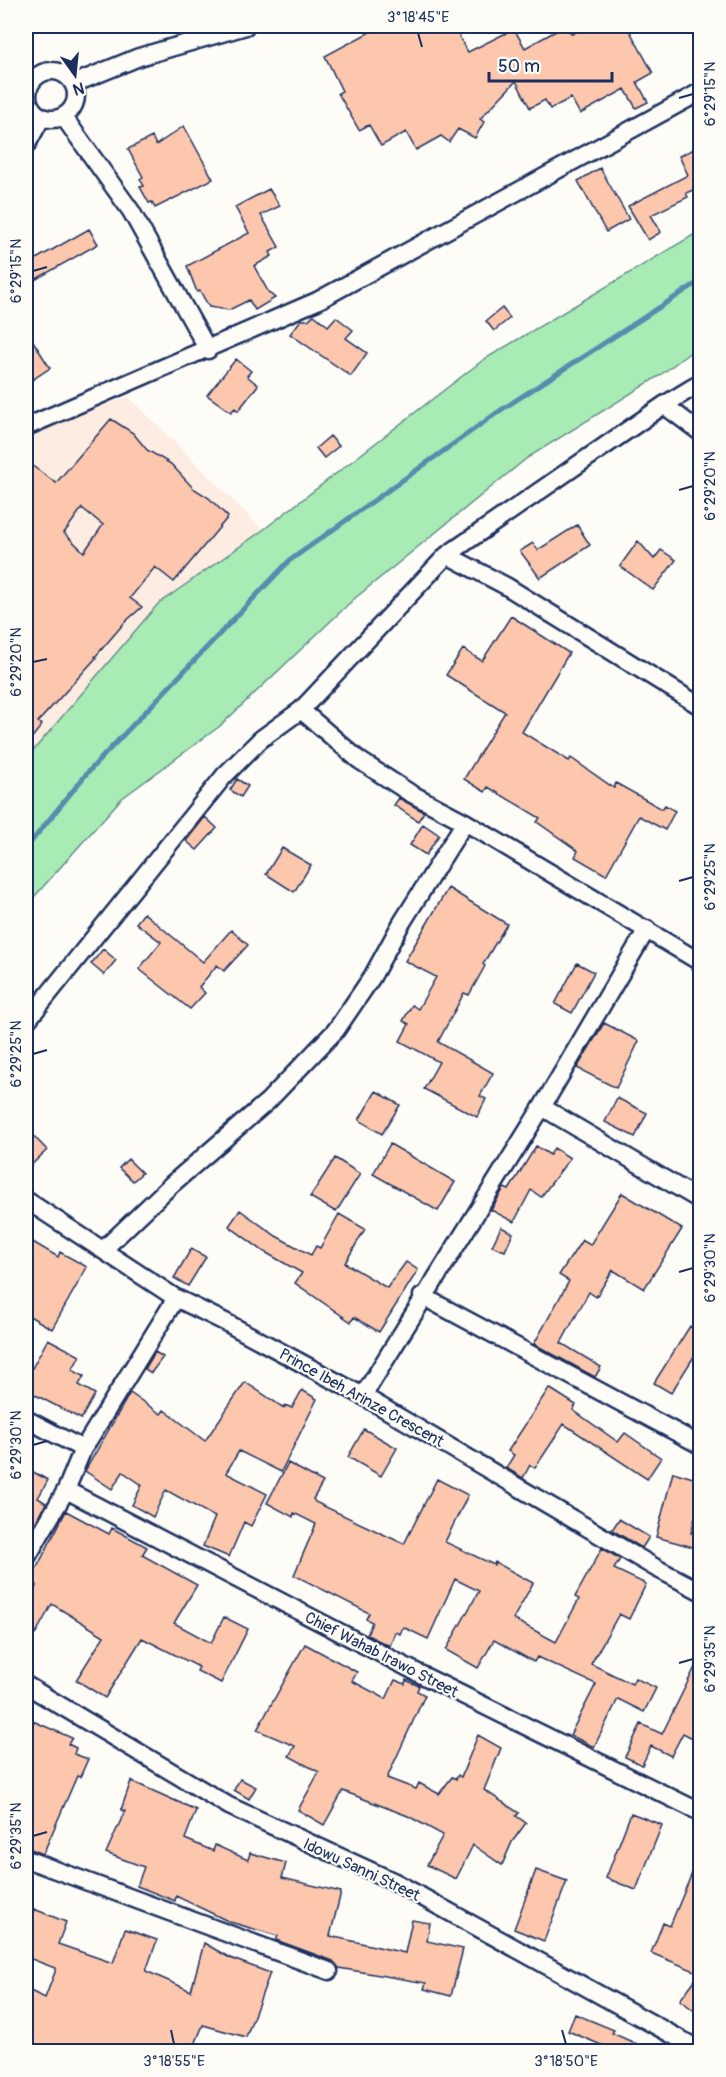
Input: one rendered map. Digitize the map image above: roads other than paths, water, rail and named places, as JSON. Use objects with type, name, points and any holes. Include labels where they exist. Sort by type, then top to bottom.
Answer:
[{"type":"street","points":[[73,84],[139,57],[246,26]]},
{"type":"street","points":[[53,72],[68,77],[73,84],[76,99],[72,109],[63,116],[50,119],[42,117],[31,106],[29,79],[53,72]]},
{"type":"street","points":[[26,427],[317,301],[700,92]]},
{"type":"street","points":[[63,116],[131,211],[208,350]]},
{"type":"street","points":[[26,146],[42,117]]},
{"type":"street","points":[[26,1022],[224,776],[261,739],[301,710],[447,555],[664,405],[700,383]]},
{"type":"street","points":[[664,405],[700,432]]},
{"type":"street","points":[[447,555],[506,586],[700,706]]},
{"type":"street","points":[[301,710],[359,760],[410,793],[465,822],[700,962]]},
{"type":"street","points":[[103,1250],[172,1184],[268,1101],[336,1029],[372,977],[401,924],[465,822]]},
{"type":"street","points":[[363,1396],[422,1296],[542,1107],[646,929]]},
{"type":"street","points":[[542,1107],[700,1200]]},
{"type":"street","name":"Prince Ibeh Arinze Crescent","points":[[26,1200],[176,1298],[363,1396],[656,1568],[700,1591]]},
{"type":"street","points":[[422,1296],[700,1445]]},
{"type":"street","points":[[26,1559],[66,1490],[83,1449],[176,1298]]},
{"type":"street","points":[[26,1419],[83,1449]]},
{"type":"street","name":"Chief Wahab Irawo Street","points":[[66,1490],[412,1670],[700,1812]]},
{"type":"street","name":"Idowu Sanni Street","points":[[26,1685],[229,1806],[395,1882],[676,2045],[700,2050]]},
{"type":"street","points":[[26,1859],[328,1971]]},
{"type":"waterway","points":[[26,848],[88,772],[289,561],[501,410],[700,281]]}]
